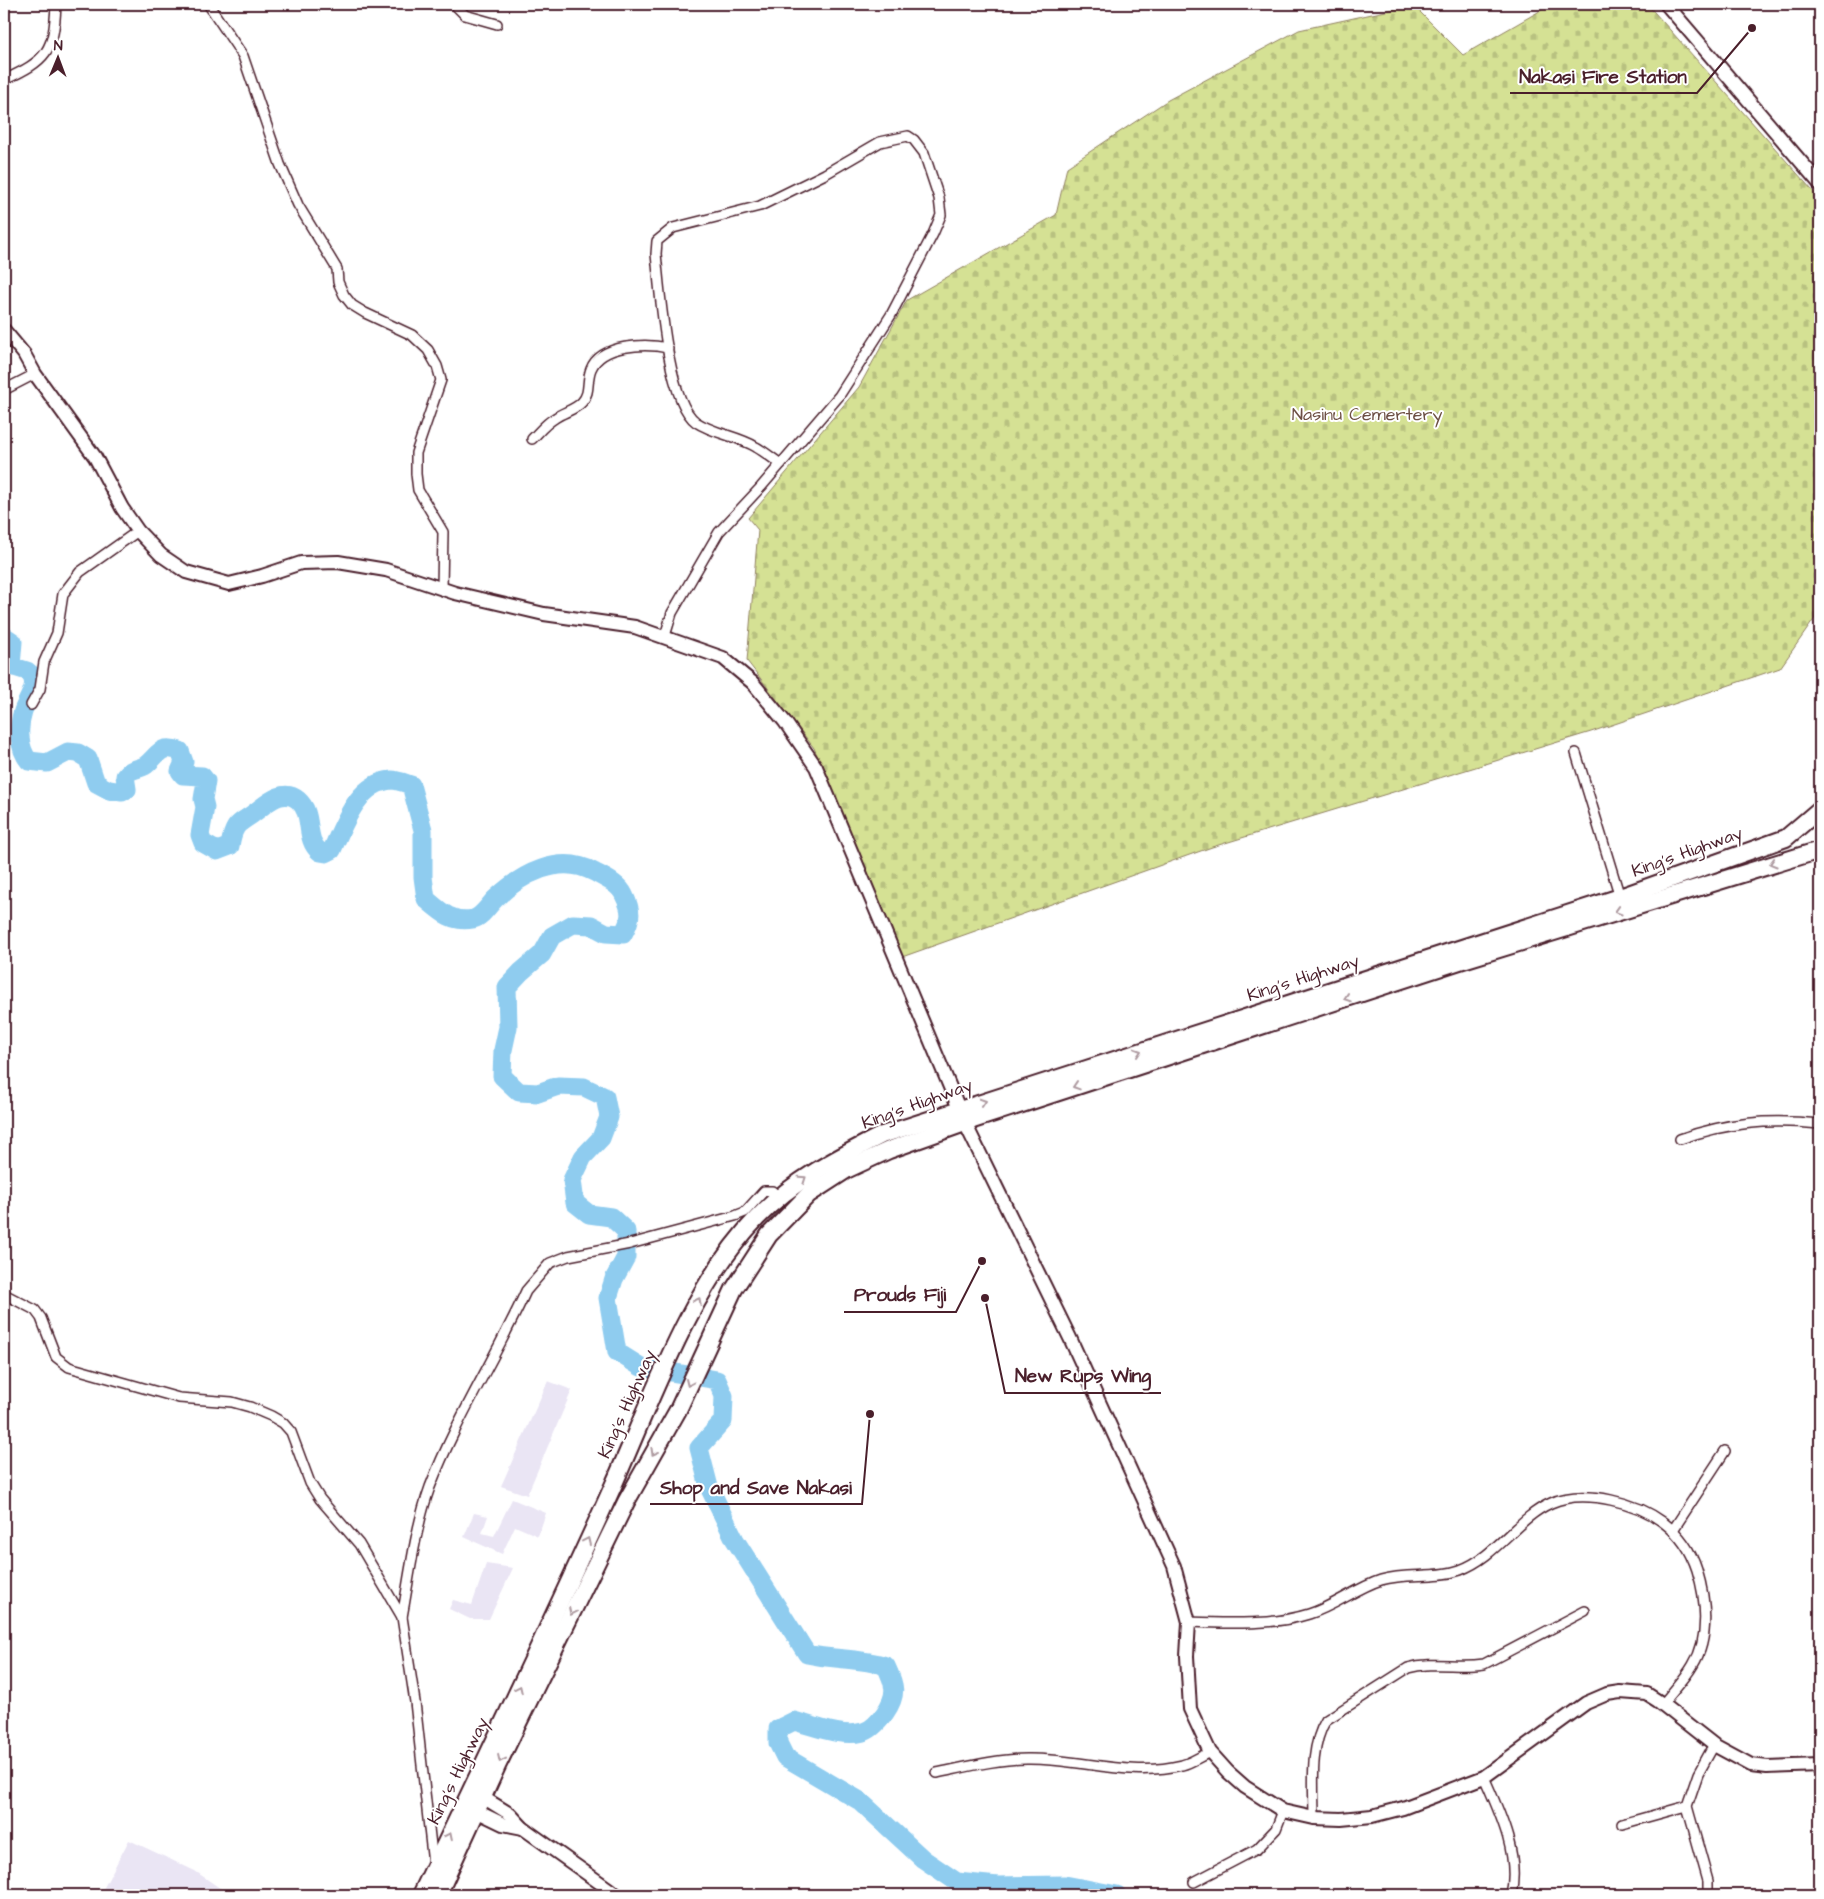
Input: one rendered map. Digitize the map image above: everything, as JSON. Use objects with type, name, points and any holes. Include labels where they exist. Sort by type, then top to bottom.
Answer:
[{"type":"highway","name":"King's Highway","points":[[420,1895],[433,1869],[498,1764],[626,1502],[678,1410],[701,1356],[734,1289],[769,1235],[809,1194],[846,1170],[962,1116],[1620,897],[1786,838],[1820,809]]},
{"type":"highway","name":"King's Highway","points":[[438,1895],[474,1801],[676,1344],[714,1273],[755,1219],[800,1181],[840,1156],[882,1135],[962,1116],[1820,850]]},
{"type":"street","points":[[4,80],[26,69],[39,60],[46,51],[55,32],[56,4]]},
{"type":"street","points":[[208,4],[243,56],[280,164],[298,205],[337,269],[338,282],[344,295],[352,305],[364,313],[412,335],[428,350],[437,366],[441,380],[438,395],[416,453],[416,474],[418,490],[443,532],[442,589]]},
{"type":"street","points":[[454,4],[466,15],[497,24]]},
{"type":"street","points":[[1666,4],[1820,184]]},
{"type":"street","points":[[664,636],[672,613],[719,532],[781,464],[839,396],[891,315],[942,216],[939,198],[924,153],[914,140],[908,136],[880,142],[825,174],[760,206],[673,228],[657,241],[656,254],[668,348],[679,397],[687,412],[696,421],[756,446],[781,464]]},
{"type":"street","points":[[4,330],[24,354],[35,374],[95,457],[122,508],[138,531],[161,555],[186,572],[229,584],[262,576],[301,563],[338,562],[386,570],[442,589],[544,614],[635,627],[723,658],[753,683],[785,722],[816,767],[962,1116],[1070,1338],[1174,1566],[1189,1622],[1187,1656],[1190,1709],[1210,1752],[1245,1787],[1283,1811],[1314,1818],[1341,1819],[1372,1816],[1403,1808],[1484,1777],[1596,1698],[1608,1694],[1633,1692],[1647,1694],[1663,1704],[1714,1745],[1751,1765],[1767,1767],[1820,1765]]},
{"type":"street","points":[[532,439],[556,417],[581,404],[587,394],[591,370],[597,360],[624,347],[652,344],[668,348]]},
{"type":"street","points":[[4,390],[35,374]]},
{"type":"street","points":[[31,705],[40,689],[44,662],[57,633],[63,594],[80,572],[138,531]]},
{"type":"street","points":[[1576,753],[1620,897]]},
{"type":"street","points":[[1680,1139],[1732,1124],[1767,1121],[1820,1124]]},
{"type":"street","points":[[433,1869],[415,1702],[402,1617],[419,1523],[431,1486],[453,1436],[526,1292],[550,1263],[568,1256],[630,1244],[745,1212],[764,1192],[772,1191],[779,1197]]},
{"type":"street","points":[[4,1294],[35,1310],[41,1318],[56,1357],[69,1366],[179,1398],[232,1402],[267,1414],[283,1423],[291,1432],[310,1483],[320,1499],[359,1544],[402,1617]]},
{"type":"street","points":[[1673,1530],[1725,1451]]},
{"type":"street","points":[[1189,1622],[1235,1624],[1299,1616],[1330,1605],[1381,1580],[1457,1571],[1478,1560],[1542,1508],[1559,1500],[1594,1497],[1646,1510],[1673,1530],[1691,1555],[1696,1568],[1703,1592],[1705,1610],[1698,1655],[1693,1665],[1663,1704]]},
{"type":"street","points":[[1314,1818],[1315,1762],[1320,1731],[1326,1720],[1408,1668],[1421,1664],[1469,1666],[1484,1664],[1585,1611]]},
{"type":"street","points":[[1708,1895],[1708,1881],[1687,1806],[1698,1774],[1714,1745]]},
{"type":"street","points":[[937,1773],[1026,1759],[1063,1760],[1137,1770],[1160,1769],[1184,1764],[1210,1752]]},
{"type":"street","points":[[1484,1777],[1498,1807],[1513,1860],[1512,1895]]},
{"type":"street","points":[[474,1801],[510,1814],[523,1828],[617,1895]]},
{"type":"street","points":[[1622,1824],[1687,1806]]},
{"type":"street","points":[[1194,1882],[1257,1849],[1276,1829],[1283,1811]]},
{"type":"shaded area","points":[[548,1381],[572,1390],[527,1495],[501,1486]]},
{"type":"shaded area","points":[[512,1499],[546,1513],[538,1536],[515,1526],[502,1554],[464,1537],[474,1513],[488,1516],[482,1533],[494,1536]]},
{"type":"shaded area","points":[[486,1564],[513,1568],[489,1619],[470,1619],[449,1609],[453,1600],[472,1605]]},
{"type":"shaded area","points":[[129,1840],[195,1871],[230,1895],[100,1895]]},
{"type":"green space","name":"Nasinu Cemertery","points":[[1552,4],[1647,4],[1820,199],[1820,611],[1780,668],[1591,732],[1212,847],[902,957],[814,748],[747,661],[758,530],[748,518],[859,387],[907,300],[1056,215],[1067,167],[1168,100],[1299,30],[1413,5],[1463,55]]},
{"type":"waterway","points":[[4,636],[13,642],[11,666],[27,671],[33,680],[32,690],[21,717],[20,730],[23,750],[29,761],[47,763],[68,752],[78,753],[88,759],[96,783],[109,790],[122,792],[127,789],[125,776],[129,772],[143,767],[164,749],[180,751],[184,762],[180,771],[183,775],[202,776],[206,781],[203,799],[205,807],[200,835],[203,843],[217,851],[230,846],[232,836],[240,823],[275,798],[286,795],[292,796],[303,806],[312,840],[320,852],[326,853],[332,850],[347,817],[361,796],[370,788],[380,783],[394,780],[411,785],[423,830],[423,877],[426,899],[453,918],[466,920],[476,918],[505,890],[529,874],[555,866],[581,867],[603,877],[622,891],[630,910],[628,923],[623,934],[606,933],[591,925],[573,924],[552,936],[542,954],[507,987],[508,1027],[503,1050],[502,1076],[519,1092],[538,1093],[558,1086],[584,1087],[605,1097],[609,1117],[601,1138],[583,1157],[572,1180],[575,1203],[589,1214],[611,1217],[626,1231],[626,1257],[614,1279],[608,1298],[617,1352],[641,1367],[717,1380],[724,1396],[723,1421],[699,1448],[709,1487],[735,1540],[807,1654],[877,1663],[886,1666],[889,1673],[894,1690],[892,1700],[883,1716],[870,1729],[863,1732],[846,1734],[794,1721],[778,1729],[778,1743],[785,1757],[860,1801],[923,1859],[957,1882],[998,1886],[1065,1885],[1117,1895]]},
{"type":"place","name":"Nakasi Fire Station","points":[[1752,28]]},
{"type":"place","name":"Prouds Fiji","points":[[982,1261]]},
{"type":"place","name":"New Rups Wing","points":[[985,1298]]},
{"type":"place","name":"Shop and Save Nakasi","points":[[870,1414]]}]
